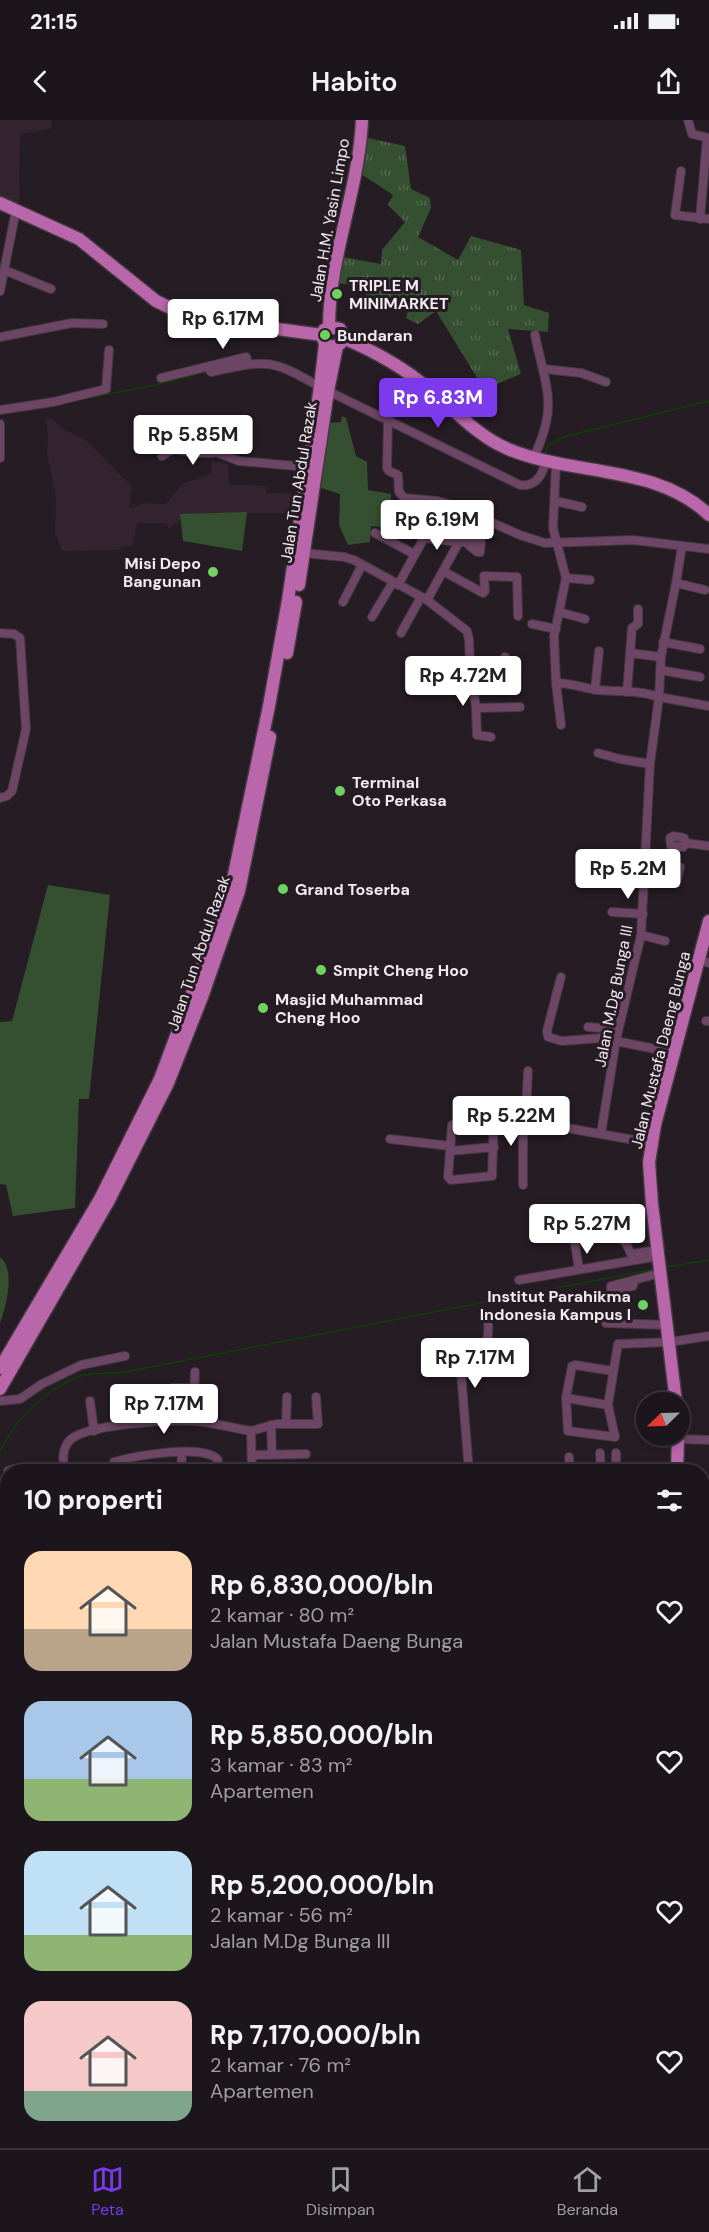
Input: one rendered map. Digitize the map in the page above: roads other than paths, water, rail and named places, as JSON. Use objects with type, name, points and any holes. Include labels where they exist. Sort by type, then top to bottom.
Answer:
[{"type":"main road","name":"Jalan H.M. Yasin Limpo","points":[[331,338],[333,275],[359,149],[362,120]]},
{"type":"main road","points":[[0,203],[79,239],[166,307],[203,319],[331,338],[380,355],[414,378],[487,438],[506,448],[543,461],[643,480],[679,493],[709,514]]},
{"type":"main road","name":"Jalan Tun Abdul Razak","points":[[287,632],[331,338]]},
{"type":"main road","name":"Jalan Tun Abdul Razak","points":[[0,1389],[108,1202],[202,997],[239,891],[303,552],[309,473]]},
{"type":"main road","name":"Jalan Mustafa Daeng Bunga","points":[[675,1392],[649,1173],[651,1143],[675,1053],[704,962],[709,921]]},
{"type":"main road","name":"Jalan Tun Abdul Razak","points":[[0,1368],[100,1199],[164,1081]]},
{"type":"main road","points":[[677,1464],[678,1446]]},
{"type":"street","points":[[681,171],[675,215],[705,219],[708,138],[692,134],[688,120]]},
{"type":"street","points":[[0,291],[16,210]]},
{"type":"street","points":[[4,270],[51,289]]},
{"type":"street","points":[[0,337],[72,323],[103,324]]},
{"type":"street","points":[[161,378],[247,361],[276,364],[525,486],[535,482],[542,474],[542,442],[548,417],[549,393],[536,335]]},
{"type":"street","points":[[0,410],[62,400],[106,389],[109,350]]},
{"type":"street","points":[[544,369],[581,373],[606,382]]},
{"type":"street","points":[[388,419],[387,468],[398,475],[399,492],[402,497],[452,505],[520,535],[545,543],[633,540],[709,549]]},
{"type":"street","points":[[0,424],[0,458]]},
{"type":"street","points":[[162,456],[183,439],[238,461],[309,473]]},
{"type":"street","points":[[173,449],[195,453],[215,453]]},
{"type":"street","points":[[543,461],[555,501],[553,528],[566,578],[554,651],[561,725]]},
{"type":"street","points":[[555,501],[582,507]]},
{"type":"street","points":[[375,533],[414,554]]},
{"type":"street","points":[[372,617],[426,537],[462,542],[401,633]]},
{"type":"street","name":"Jalan M.Dg Bunga III","points":[[601,1134],[618,1029],[641,935],[650,764],[663,642],[682,546]]},
{"type":"street","points":[[303,552],[344,556],[424,599],[447,614],[456,625],[468,633],[477,735],[491,737]]},
{"type":"street","points":[[343,602],[362,565]]},
{"type":"street","points":[[443,571],[481,593],[484,593],[484,576]]},
{"type":"street","points":[[472,587],[484,576],[517,577],[518,616]]},
{"type":"street","points":[[566,578],[590,580]]},
{"type":"street","points":[[676,583],[705,590]]},
{"type":"street","points":[[627,692],[632,628],[638,624],[638,609]]},
{"type":"street","points":[[559,612],[585,619]]},
{"type":"street","points":[[532,624],[556,629]]},
{"type":"street","points":[[0,633],[17,634],[20,638],[27,719],[20,762],[12,791],[0,798]]},
{"type":"street","points":[[663,642],[700,649]]},
{"type":"street","points":[[595,690],[599,651]]},
{"type":"street","points":[[630,653],[662,657]]},
{"type":"street","points":[[472,679],[508,679],[505,657]]},
{"type":"street","points":[[660,670],[700,677]]},
{"type":"street","points":[[556,683],[576,684],[595,690],[627,692],[709,706]]},
{"type":"street","points":[[476,708],[520,707]]},
{"type":"street","points":[[598,753],[650,764]]},
{"type":"street","points":[[687,843],[709,846]]},
{"type":"street","points":[[645,880],[676,882],[680,867]]},
{"type":"street","points":[[612,912],[643,914]]},
{"type":"street","points":[[641,935],[665,941]]},
{"type":"street","points":[[561,977],[547,1031],[548,1037],[562,1041],[602,1038],[675,1053]]},
{"type":"street","points":[[588,1027],[618,1029]]},
{"type":"street","points":[[523,1185],[524,1110],[528,1071]]},
{"type":"street","points":[[452,1125],[448,1177],[451,1180],[492,1177],[495,1116],[524,1110],[539,1112],[567,1128],[651,1143]]},
{"type":"street","points":[[390,1138],[450,1148],[494,1148]]},
{"type":"street","points":[[612,1232],[626,1243],[631,1254],[660,1262]]},
{"type":"street","points":[[574,1238],[579,1269]]},
{"type":"street","points":[[519,1280],[579,1269],[660,1262]]},
{"type":"street","points":[[634,1280],[660,1262]]},
{"type":"street","points":[[468,1464],[461,1372],[481,1355],[489,1340],[488,1319]]},
{"type":"street","points":[[606,1323],[668,1325]]},
{"type":"street","points":[[613,1371],[573,1366],[566,1398],[567,1429],[571,1433],[615,1437],[608,1405],[613,1371],[616,1347],[619,1343],[670,1342],[709,1338]]},
{"type":"street","points":[[0,1401],[25,1397],[42,1384],[81,1365],[125,1356]]},
{"type":"street","points":[[193,1421],[195,1372]]},
{"type":"street","points":[[172,1388],[195,1388]]},
{"type":"street","points":[[286,1424],[287,1397]]},
{"type":"street","points":[[63,1464],[67,1444],[71,1439],[94,1431],[144,1422],[193,1421],[251,1431],[272,1425],[318,1424],[316,1397]]},
{"type":"street","points":[[566,1398],[608,1405]]},
{"type":"street","points":[[90,1401],[94,1431]]},
{"type":"street","points":[[272,1425],[272,1454]]},
{"type":"street","points":[[251,1431],[252,1464]]},
{"type":"street","points":[[690,1438],[709,1440]]},
{"type":"street","points":[[114,1464],[114,1462],[125,1458],[148,1453],[212,1455],[218,1460],[218,1464]]},
{"type":"street","points":[[181,1464],[182,1453]]},
{"type":"street","points":[[600,1453],[601,1464]]},
{"type":"street","points":[[616,1453],[616,1464]]},
{"type":"street","points":[[252,1455],[306,1454]]},
{"type":"street","points":[[569,1457],[569,1464]]},
{"type":"waterway","points":[[82,399],[151,386],[206,372]]},
{"type":"waterway","points":[[545,453],[548,446],[563,437],[709,401]]},
{"type":"waterway","points":[[471,465],[513,486]]},
{"type":"waterway","points":[[666,1267],[709,1260]]},
{"type":"waterway","points":[[0,1451],[6,1439],[32,1407],[54,1390],[83,1375],[120,1373],[655,1269]]},
{"type":"place","name":"TRIPLE M MINIMARKET","points":[[337,294]]},
{"type":"place","name":"Bundaran","points":[[325,335]]},
{"type":"place","name":"Misi Depo Bangunan","points":[[213,572]]},
{"type":"place","name":"Terminal Oto Perkasa","points":[[340,791]]},
{"type":"place","name":"Grand Toserba","points":[[283,889]]},
{"type":"place","name":"Smpit Cheng Hoo","points":[[321,970]]},
{"type":"place","name":"Masjid Muhammad Cheng Hoo","points":[[263,1008]]},
{"type":"place","name":"Institut Parahikma Indonesia Kampus I","points":[[643,1305]]}]
